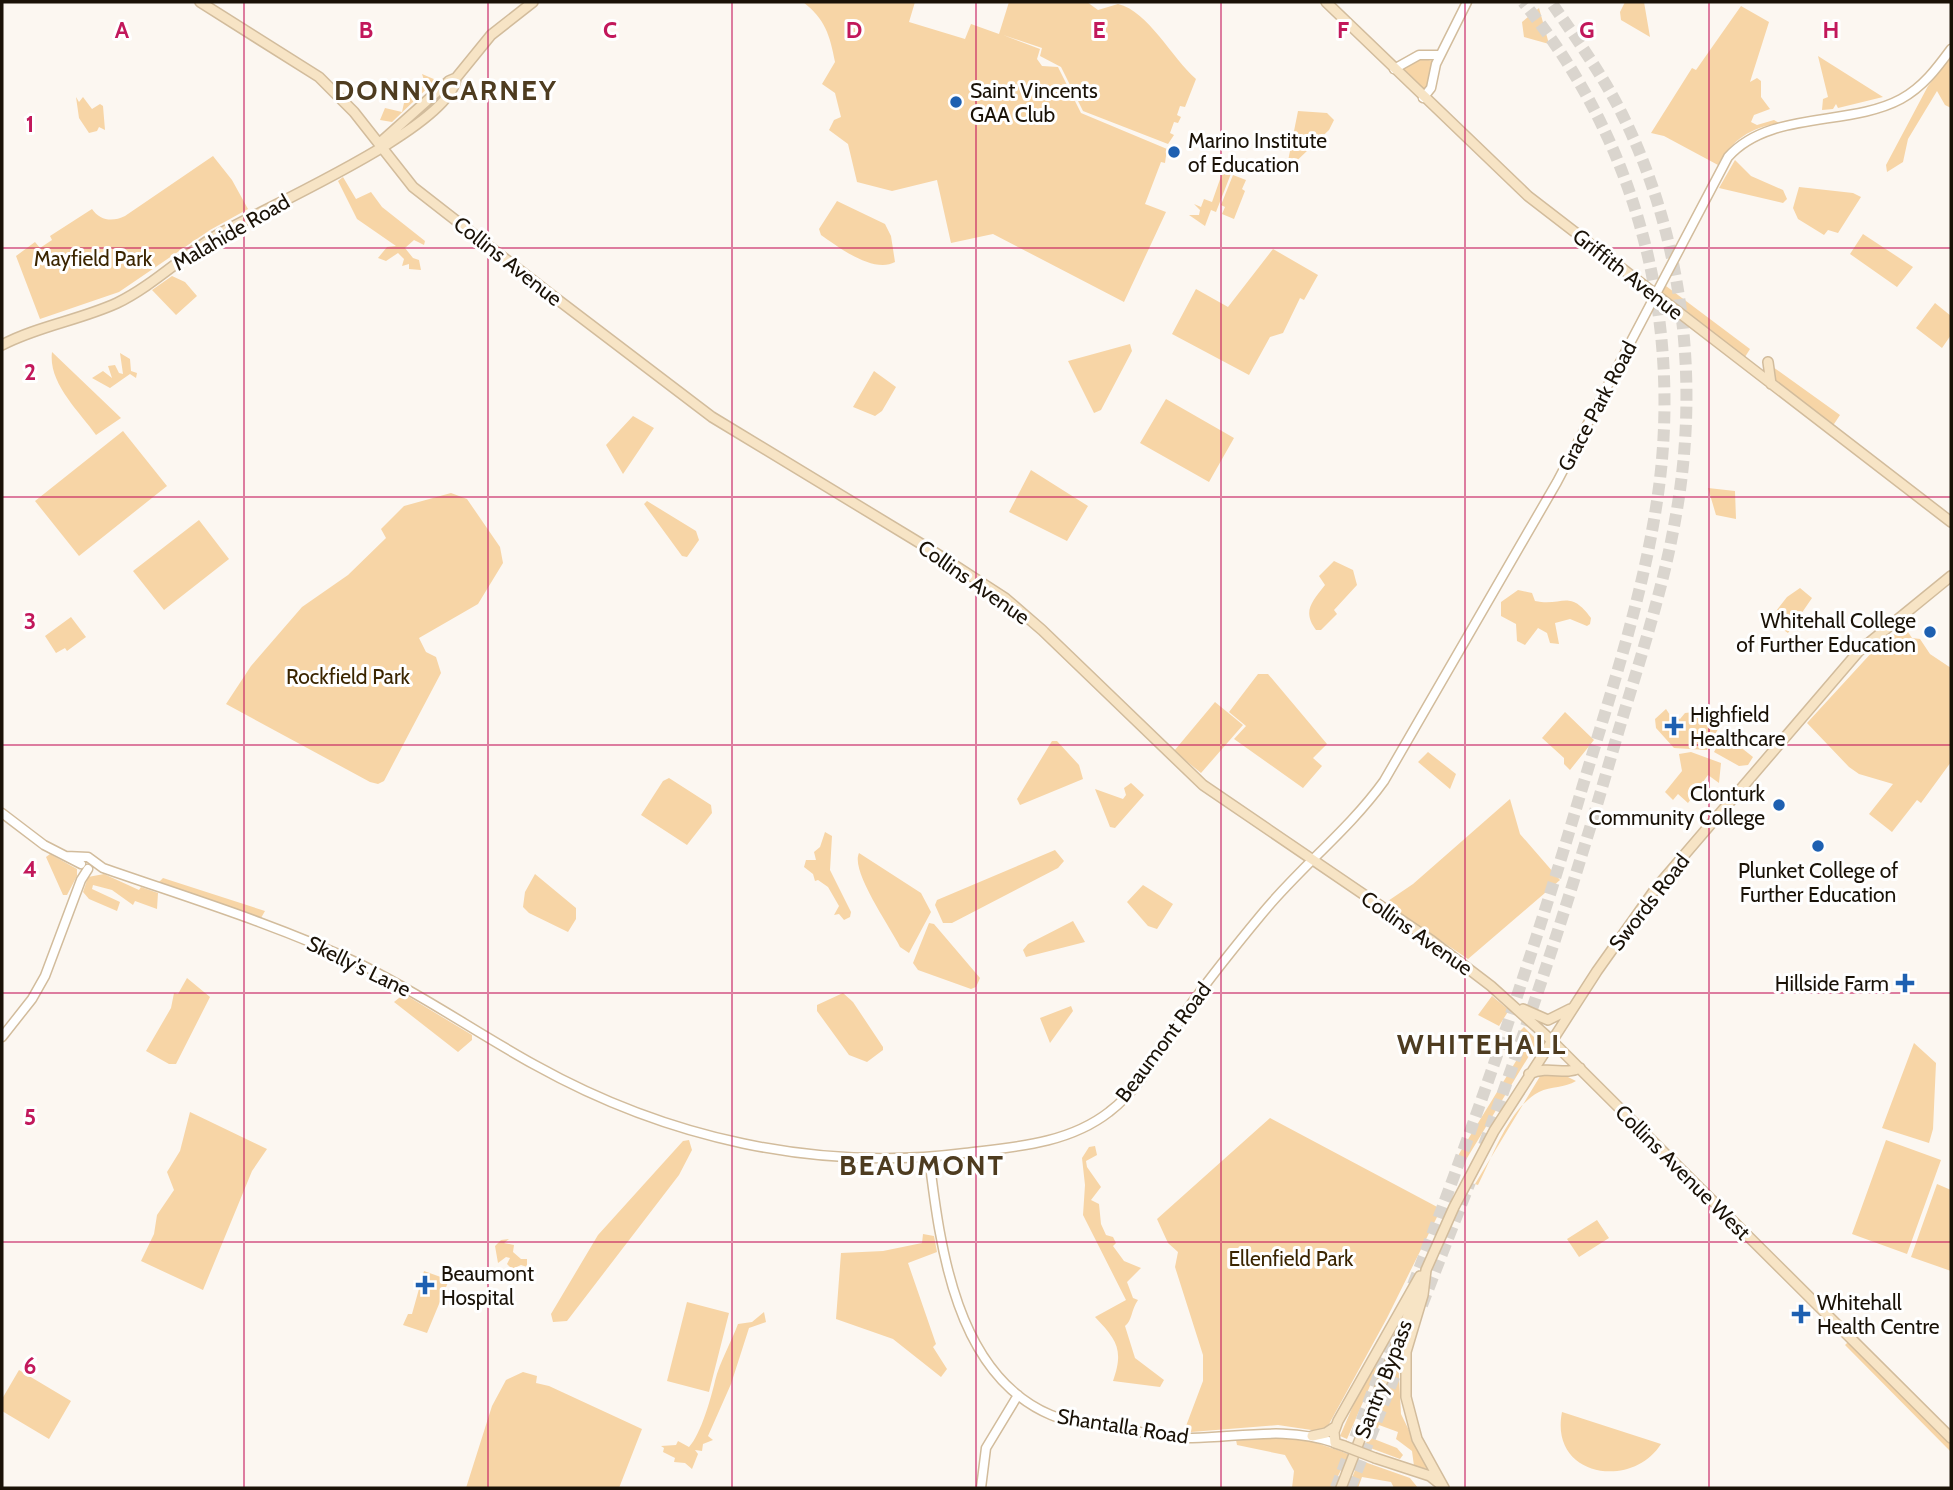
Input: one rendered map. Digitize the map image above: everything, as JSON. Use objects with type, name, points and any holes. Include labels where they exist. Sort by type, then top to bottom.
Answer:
[{"type":"main road","name":"Collins Avenue","points":[[200,2],[318,77],[340,97],[413,187],[712,417],[928,548],[1008,601],[1203,785],[1432,942],[1515,1005],[1551,1040]]},
{"type":"main road","name":"Malahide Road","points":[[381,147],[389,135],[449,81],[456,78],[491,35],[533,2]]},
{"type":"main road","name":"Griffith Avenue","points":[[1326,2],[1528,196],[1951,522]]},
{"type":"main road","name":"Malahide Road","points":[[2,345],[119,302],[213,238],[398,139],[436,106],[455,85],[456,78]]},
{"type":"main road","points":[[370,132],[389,135]]},
{"type":"main road","points":[[1768,362],[1771,384]]},
{"type":"main road","name":"Swords Road","points":[[1339,1444],[1336,1426],[1410,1290],[1426,1270],[1469,1178],[1529,1074],[1644,904],[1833,678],[1867,643],[1951,576]]},
{"type":"main road","points":[[1515,1005],[1548,1020],[1573,1007]]},
{"type":"main road","name":"Collins Avenue West","points":[[1551,1040],[1951,1438]]},
{"type":"main road","points":[[1529,1074],[1545,1069],[1570,1073],[1580,1068]]},
{"type":"main road","name":"Swords Road","points":[[1426,1270],[1423,1296],[1406,1352],[1404,1381],[1417,1439],[1443,1487]]},
{"type":"main road","name":"Santry Bypass","points":[[1341,1488],[1426,1270]]},
{"type":"main road","points":[[1311,1436],[1326,1433],[1336,1426]]},
{"type":"main road","name":"Shantalla Road","points":[[1339,1444],[1430,1476],[1443,1487]]},
{"type":"street","points":[[1423,97],[1431,88],[1440,55],[1467,2]]},
{"type":"street","name":"Grace Park Road","points":[[1312,860],[1359,813],[1384,781],[1550,494],[1723,167],[1735,150],[1773,130],[1847,117],[1892,103],[1922,83],[1951,49]]},
{"type":"street","points":[[1394,69],[1419,55],[1440,55]]},
{"type":"street","name":"Skelly's Lane","points":[[2,813],[44,845],[66,856],[310,941],[399,984],[537,1067],[600,1097]]},
{"type":"street","name":"Beaumont Road","points":[[600,1097],[702,1134],[786,1152],[846,1159],[929,1157],[1059,1138],[1109,1112],[1128,1094],[1191,1005],[1265,911],[1312,860]]},
{"type":"street","points":[[2,1037],[32,999],[45,976],[86,864]]},
{"type":"street","name":"Shantalla Road","points":[[929,1157],[940,1232],[959,1304],[989,1362],[1018,1395],[1040,1410],[1072,1422],[1178,1438],[1273,1431],[1311,1436],[1339,1444]]},
{"type":"street","points":[[981,1488],[986,1447],[1018,1395]]},
{"type":"green space","points":[[803,2],[915,2],[909,22],[965,39],[971,24],[999,34],[1009,2],[1087,2],[1098,10],[1118,4],[1129,8],[1150,25],[1196,79],[1185,107],[1180,106],[1177,115],[1181,117],[1178,123],[1174,122],[1170,133],[1174,135],[1168,144],[1083,111],[1061,67],[1040,56],[1042,48],[1003,35],[1040,49],[1037,59],[1042,66],[1058,67],[1081,113],[1167,149],[1165,163],[1161,162],[1145,204],[1166,212],[1124,302],[993,234],[951,243],[937,180],[892,191],[857,182],[848,144],[829,130],[834,120],[841,117],[835,93],[822,84],[835,62],[831,44],[821,21]]},
{"type":"green space","points":[[1625,2],[1644,2],[1650,37],[1621,20],[1620,12]]},
{"type":"green space","points":[[1741,6],[1769,22],[1750,82],[1757,78],[1761,81],[1761,97],[1770,109],[1754,115],[1751,122],[1757,125],[1774,120],[1779,123],[1743,136],[1718,165],[1664,136],[1651,133],[1692,68],[1696,70]]},
{"type":"green space","points":[[1539,8],[1549,44],[1524,37],[1522,22]]},
{"type":"green space","points":[[1818,56],[1883,97],[1838,108],[1836,104],[1833,109],[1822,110],[1823,99],[1828,97]]},
{"type":"green space","points":[[1951,57],[1951,108],[1945,105],[1937,91],[1908,139],[1903,162],[1887,172],[1886,165],[1928,86]]},
{"type":"green space","points":[[1417,58],[1434,61],[1426,91],[1403,70]]},
{"type":"green space","points":[[422,74],[436,80],[392,122],[380,120],[385,108],[402,112],[404,103],[425,83]]},
{"type":"green space","points":[[76,97],[79,102],[83,97],[92,109],[100,104],[103,106],[105,130],[99,127],[97,131],[89,133],[79,118]]},
{"type":"green space","points":[[1298,111],[1327,113],[1334,120],[1329,130],[1286,171]]},
{"type":"green space","name":"Mayfield Park","points":[[213,156],[232,180],[248,209],[210,230],[119,292],[40,319],[16,256],[35,242],[40,248],[52,240],[50,236],[92,209],[107,219],[125,216]]},
{"type":"green space","points":[[1735,160],[1751,176],[1783,190],[1787,199],[1783,203],[1719,188]]},
{"type":"green space","points":[[1224,168],[1232,171],[1216,212],[1211,210],[1205,226],[1189,215],[1199,215],[1200,210],[1194,204],[1201,207],[1204,199],[1212,202]]},
{"type":"green space","points":[[1233,175],[1246,180],[1242,189],[1245,191],[1234,219],[1222,214],[1225,207],[1221,205]]},
{"type":"green space","points":[[343,177],[356,199],[371,192],[382,207],[425,241],[424,245],[414,240],[405,248],[413,258],[419,260],[421,270],[409,269],[409,264],[402,266],[404,259],[398,253],[386,261],[378,258],[387,247],[396,246],[357,219],[338,181]]},
{"type":"green space","points":[[1799,187],[1853,193],[1861,197],[1838,233],[1828,230],[1824,235],[1798,219],[1793,208]]},
{"type":"green space","points":[[837,201],[885,224],[891,236],[895,262],[877,265],[856,258],[821,235],[819,229]]},
{"type":"green space","points":[[1863,234],[1913,267],[1897,287],[1850,254]]},
{"type":"green space","points":[[1273,249],[1318,275],[1304,300],[1300,298],[1283,333],[1270,337],[1249,375],[1172,334],[1196,289],[1228,307]]},
{"type":"green space","points":[[172,276],[185,282],[197,296],[176,315],[152,290]]},
{"type":"green space","points":[[1666,286],[1750,349],[1745,357],[1660,296]]},
{"type":"green space","points":[[1935,303],[1951,316],[1951,335],[1942,348],[1916,328]]},
{"type":"green space","points":[[1130,344],[1132,351],[1101,410],[1094,413],[1068,361]]},
{"type":"green space","points":[[52,352],[121,418],[96,435],[60,386],[52,363]]},
{"type":"green space","points":[[120,353],[130,359],[131,371],[137,373],[136,378],[130,374],[110,388],[92,378],[103,371],[112,378],[108,366],[115,365],[119,373],[123,374]]},
{"type":"green space","points":[[1773,367],[1840,415],[1828,433],[1762,383]]},
{"type":"green space","points":[[874,371],[896,387],[882,411],[875,416],[853,407]]},
{"type":"green space","points":[[1166,399],[1234,438],[1209,482],[1140,443]]},
{"type":"green space","points":[[633,416],[654,428],[623,474],[606,445]]},
{"type":"green space","points":[[123,431],[167,486],[79,556],[35,501]]},
{"type":"green space","points":[[1031,470],[1088,506],[1067,541],[1009,512]]},
{"type":"green space","points":[[1708,488],[1735,491],[1736,519],[1716,515]]},
{"type":"green space","name":"Rockfield Park","points":[[451,493],[467,499],[500,547],[503,563],[478,604],[419,638],[426,652],[436,657],[441,673],[384,781],[378,784],[370,782],[226,704],[251,666],[302,607],[348,575],[386,538],[381,529],[404,506]]},
{"type":"green space","points":[[647,501],[696,531],[699,540],[687,557],[682,556],[644,504]]},
{"type":"green space","points":[[199,520],[229,559],[164,610],[133,571]]},
{"type":"green space","points":[[1334,561],[1353,570],[1357,585],[1334,610],[1337,614],[1321,630],[1316,630],[1310,617],[1310,607],[1325,585],[1319,576]]},
{"type":"green space","points":[[1800,588],[1812,598],[1788,633],[1769,620],[1787,597]]},
{"type":"green space","points":[[1518,590],[1532,593],[1535,601],[1571,601],[1591,618],[1590,624],[1587,626],[1570,619],[1555,623],[1559,644],[1550,643],[1547,633],[1538,628],[1525,645],[1517,641],[1516,624],[1501,616],[1501,602]]},
{"type":"green space","points":[[71,617],[86,637],[67,651],[65,648],[56,653],[45,636]]},
{"type":"green space","points":[[1904,626],[1912,638],[1920,639],[1930,654],[1951,668],[1951,762],[1921,803],[1917,800],[1892,832],[1869,814],[1893,784],[1859,774],[1849,767],[1807,723],[1874,650]]},
{"type":"green space","points":[[1258,674],[1268,674],[1327,744],[1313,758],[1322,766],[1303,788],[1234,739],[1246,726],[1229,712]]},
{"type":"green space","points":[[1215,702],[1243,725],[1201,773],[1174,751]]},
{"type":"green space","points":[[1666,709],[1670,715],[1680,719],[1685,713],[1694,712],[1718,729],[1707,750],[1674,748],[1656,728],[1655,719]]},
{"type":"green space","points":[[1565,712],[1594,740],[1570,770],[1564,764],[1564,758],[1542,738]]},
{"type":"green space","points":[[1724,734],[1753,757],[1748,765],[1739,766],[1714,752]]},
{"type":"green space","points":[[1052,741],[1057,741],[1079,765],[1083,779],[1020,805],[1017,799]]},
{"type":"green space","points":[[1428,752],[1456,774],[1450,789],[1418,762]]},
{"type":"green space","points":[[1691,752],[1721,763],[1719,783],[1708,775],[1688,803],[1678,794],[1673,800],[1665,792],[1682,771],[1679,754]]},
{"type":"green space","points":[[669,778],[711,805],[712,813],[687,845],[641,815],[663,781]]},
{"type":"green space","points":[[1131,783],[1144,795],[1115,828],[1110,827],[1095,789],[1123,799],[1126,795],[1124,788]]},
{"type":"green space","points":[[1510,799],[1520,834],[1560,880],[1468,959],[1385,903],[1413,884]]},
{"type":"green space","points":[[825,832],[832,836],[830,870],[851,912],[850,917],[844,920],[839,914],[834,915],[839,906],[828,887],[818,880],[815,881],[813,874],[804,867],[806,860],[816,860],[814,852],[820,847]]},
{"type":"green space","points":[[1055,850],[1064,861],[1058,868],[952,923],[943,923],[935,905],[937,900]]},
{"type":"green space","points":[[859,853],[921,893],[931,912],[909,953],[900,947],[866,886],[860,873]]},
{"type":"green space","points":[[50,854],[77,869],[77,876],[67,895],[63,895],[46,857]]},
{"type":"green space","points":[[104,874],[139,890],[141,887],[158,893],[157,909],[135,901],[133,905],[112,890],[93,885],[92,889],[120,902],[117,911],[89,899],[83,892],[88,877]]},
{"type":"green space","points":[[535,874],[576,908],[576,919],[568,932],[529,913],[523,907],[525,892]]},
{"type":"green space","points":[[163,878],[265,911],[261,918],[158,883]]},
{"type":"green space","points":[[1143,885],[1173,904],[1157,929],[1148,926],[1127,902]]},
{"type":"green space","points":[[1073,921],[1085,942],[1026,957],[1023,950],[1028,944]]},
{"type":"green space","points":[[929,923],[934,924],[980,978],[976,987],[971,989],[918,970],[913,963]]},
{"type":"green space","points":[[187,978],[210,997],[176,1064],[169,1064],[146,1051],[171,1008],[174,993],[178,994]]},
{"type":"green space","points":[[843,993],[853,1002],[883,1047],[883,1050],[867,1062],[849,1055],[817,1011],[817,1005]]},
{"type":"green space","points":[[404,994],[472,1035],[472,1040],[458,1052],[394,1002]]},
{"type":"green space","points":[[1492,996],[1509,1010],[1499,1026],[1478,1015]]},
{"type":"green space","points":[[1071,1006],[1073,1011],[1050,1043],[1040,1018]]},
{"type":"green space","points":[[1524,1027],[1534,1037],[1535,1046],[1461,1168],[1458,1167],[1459,1154],[1527,1043],[1520,1031]]},
{"type":"green space","points":[[1914,1043],[1936,1063],[1933,1129],[1929,1143],[1882,1128]]},
{"type":"green space","points":[[1542,1073],[1562,1074],[1576,1081],[1539,1092],[1522,1106]]},
{"type":"green space","points":[[1522,1106],[1491,1157],[1510,1121]]},
{"type":"green space","points":[[190,1112],[267,1149],[252,1171],[203,1290],[141,1261],[154,1234],[157,1215],[174,1190],[167,1172],[180,1151]]},
{"type":"green space","name":"Ellenfield Park","points":[[1270,1118],[1441,1209],[1387,1318],[1328,1426],[1318,1431],[1278,1425],[1191,1432],[1186,1426],[1203,1381],[1203,1355],[1175,1267],[1178,1252],[1168,1243],[1157,1219]]},
{"type":"green space","points":[[689,1140],[692,1150],[679,1175],[567,1321],[553,1322],[551,1314],[598,1235],[683,1141]]},
{"type":"green space","points":[[1886,1140],[1941,1160],[1907,1254],[1852,1234]]},
{"type":"green space","points":[[1095,1146],[1097,1155],[1086,1161],[1087,1167],[1101,1187],[1091,1200],[1099,1204],[1101,1224],[1106,1235],[1113,1237],[1116,1243],[1113,1246],[1124,1261],[1141,1268],[1127,1282],[1133,1298],[1138,1300],[1125,1326],[1135,1358],[1164,1380],[1160,1387],[1113,1381],[1118,1353],[1109,1332],[1095,1317],[1126,1300],[1083,1215],[1085,1185],[1082,1158],[1089,1147]]},
{"type":"green space","points":[[1491,1157],[1478,1185],[1475,1184]]},
{"type":"green space","points":[[1937,1184],[1951,1190],[1951,1271],[1911,1257]]},
{"type":"green space","points":[[1597,1220],[1609,1238],[1579,1257],[1567,1239]]},
{"type":"green space","points":[[923,1234],[934,1236],[937,1252],[908,1263],[936,1344],[933,1347],[947,1369],[941,1377],[893,1339],[836,1319],[841,1253],[883,1251],[922,1243]]},
{"type":"green space","points":[[509,1239],[504,1243],[514,1245],[513,1252],[521,1259],[527,1259],[527,1267],[521,1265],[512,1269],[507,1264],[510,1258],[506,1257],[498,1263],[495,1246],[501,1240]]},
{"type":"green space","points":[[424,1271],[449,1280],[427,1333],[403,1325],[408,1314],[412,1314]]},
{"type":"green space","points":[[687,1302],[729,1313],[709,1392],[667,1381]]},
{"type":"green space","points":[[764,1312],[766,1322],[749,1328],[731,1384],[708,1436],[713,1440],[703,1444],[702,1451],[695,1450],[698,1454],[692,1469],[685,1463],[674,1462],[675,1458],[663,1452],[664,1448],[661,1446],[676,1445],[678,1441],[689,1447],[701,1425],[720,1366],[738,1324],[752,1322]]},
{"type":"green space","points":[[1848,1342],[1951,1445],[1951,1452],[1845,1345]]},
{"type":"green space","points":[[1398,1357],[1401,1414],[1428,1469],[1414,1466],[1412,1451],[1396,1439],[1398,1432],[1379,1425],[1374,1439],[1397,1448],[1403,1455],[1400,1459],[1365,1446]]},
{"type":"green space","points":[[1375,1364],[1379,1365],[1347,1439],[1340,1436],[1362,1385]]},
{"type":"green space","points":[[19,1370],[71,1401],[49,1439],[2,1411],[2,1399]]},
{"type":"green space","points":[[523,1372],[537,1376],[536,1383],[549,1386],[642,1429],[619,1488],[466,1488],[492,1406],[506,1380]]},
{"type":"green space","points":[[1562,1412],[1661,1444],[1648,1458],[1631,1468],[1596,1470],[1580,1463],[1568,1451],[1561,1434]]},
{"type":"green space","points":[[1271,1437],[1305,1439],[1349,1454],[1332,1488],[1292,1488],[1294,1471],[1285,1455],[1237,1445],[1236,1440]]},
{"type":"green space","points":[[1359,1460],[1410,1478],[1418,1488],[1394,1488],[1391,1482],[1362,1477],[1358,1488],[1348,1488]]},
{"type":"tunnel","points":[[1413,1285],[1458,1166],[1560,863],[1637,601],[1660,479],[1664,415],[1663,351],[1654,288],[1640,226],[1620,166],[1594,109],[1561,54],[1523,2]]},
{"type":"tunnel","points":[[1484,1145],[1569,895],[1657,601],[1676,515],[1686,413],[1686,361],[1681,310],[1660,209],[1622,114],[1597,70],[1551,2]]},
{"type":"tunnel","points":[[1422,1305],[1470,1182]]},
{"type":"tunnel","points":[[1336,1488],[1404,1309]]},
{"type":"tunnel","points":[[1350,1488],[1408,1342]]},
{"type":"place","name":"Saint Vincents GAA Club","points":[[956,102]]},
{"type":"place","name":"Marino Institute of Education","points":[[1174,152]]},
{"type":"place","name":"Whitehall College of Further Education","points":[[1930,632]]},
{"type":"place","name":"Highfield Healthcare","points":[[1674,726]]},
{"type":"place","name":"Clonturk Community College","points":[[1779,805]]},
{"type":"place","name":"Plunket College of Further Education","points":[[1818,846]]},
{"type":"place","name":"Hillside Farm","points":[[1905,983]]},
{"type":"place","name":"Beaumont Hospital","points":[[425,1285]]},
{"type":"place","name":"Whitehall Health Centre","points":[[1801,1314]]},
{"type":"district","name":"DONNYCARNEY","points":[[446,90]]},
{"type":"district","name":"WHITEHALL","points":[[1482,1044]]},
{"type":"district","name":"BEAUMONT","points":[[922,1165]]}]
